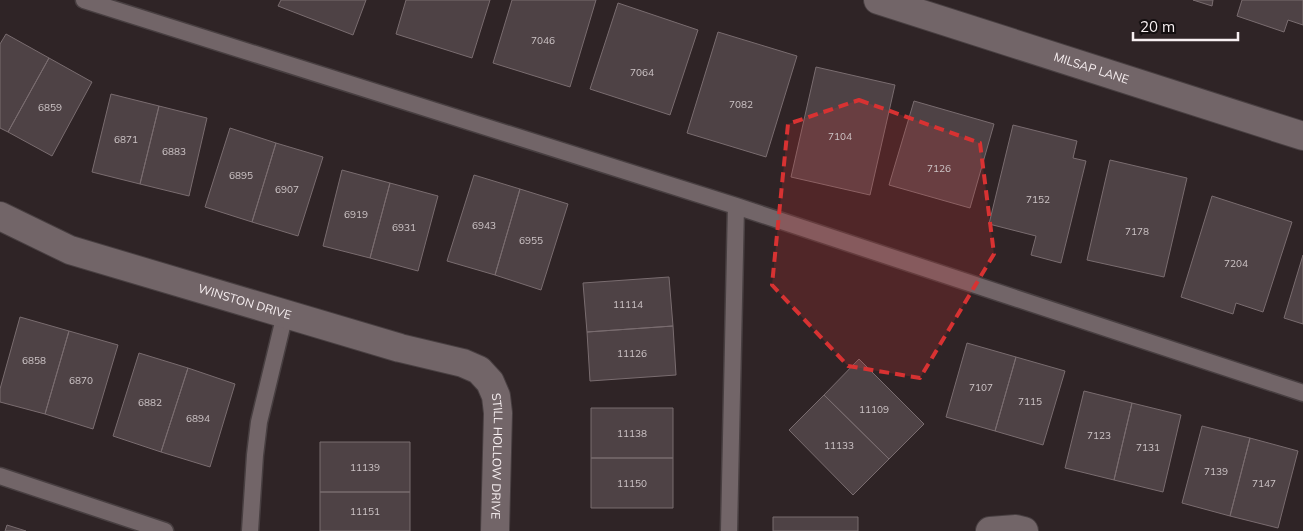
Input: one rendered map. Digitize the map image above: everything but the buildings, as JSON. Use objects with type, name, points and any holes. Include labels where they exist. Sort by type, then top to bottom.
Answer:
[{"type":"street","name":"MILSAP LANE","points":[[878,0],[1303,136]]},
{"type":"street","name":"WINSTON DRIVE","points":[[0,216],[70,250],[400,348],[463,364],[478,370],[490,382]]},
{"type":"street","name":"STILL HOLLOW DRIVE","points":[[490,382],[496,396],[498,413],[495,531]]},
{"type":"street","points":[[990,531],[1016,529],[1024,531]]},
{"type":"lane","points":[[84,0],[736,206],[1303,392]]},
{"type":"lane","points":[[729,531],[736,206]]},
{"type":"lane","points":[[250,531],[254,456],[259,422],[285,314]]},
{"type":"lane","points":[[0,476],[165,531]]},
{"type":"highlighted area","points":[[859,100],[980,143],[994,254],[920,378],[848,366],[772,285],[788,124]]}]
